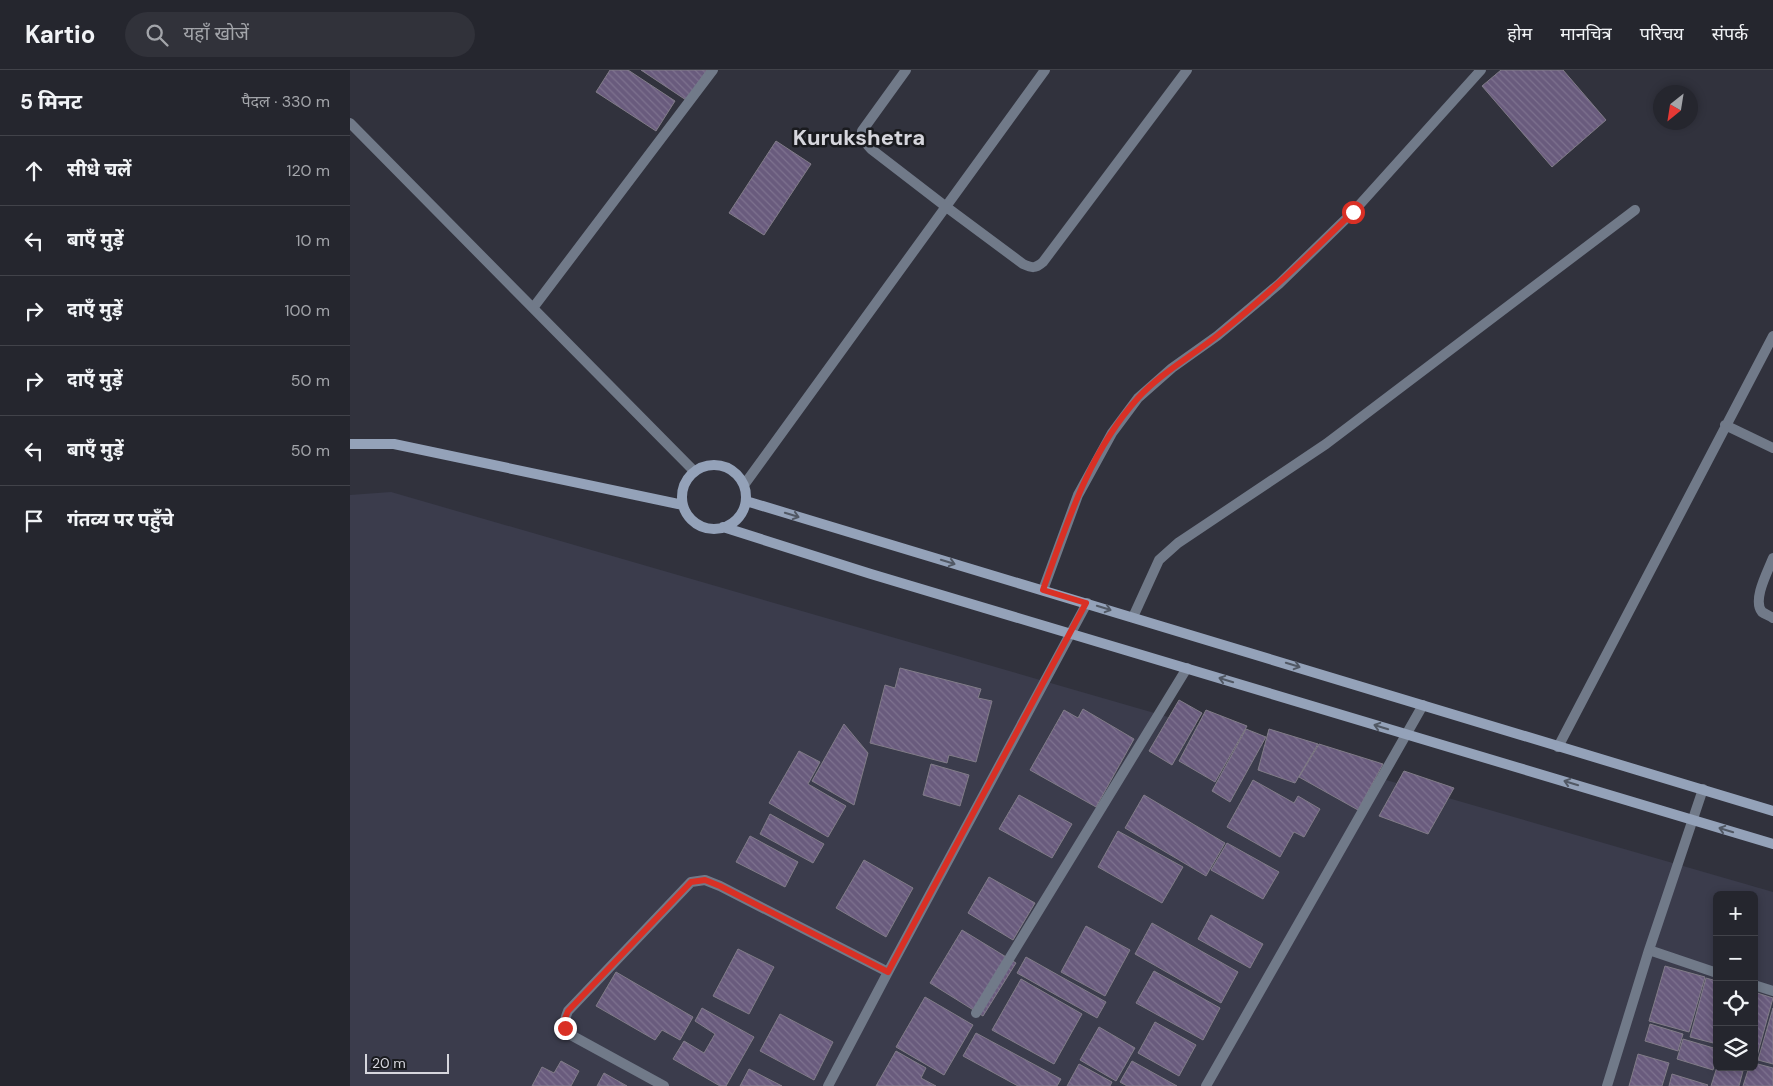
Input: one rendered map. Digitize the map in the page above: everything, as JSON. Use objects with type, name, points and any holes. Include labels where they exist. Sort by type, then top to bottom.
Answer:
[{"type":"main road","points":[[350,444],[394,444],[683,505]]},
{"type":"main road","points":[[722,465],[739,477],[744,485],[746,501],[743,510],[732,524],[713,529],[703,527],[694,522],[687,514],[683,505],[683,486],[694,471],[703,466],[722,465]]},
{"type":"main road","points":[[746,501],[1773,811]]},
{"type":"main road","points":[[723,527],[1069,634],[1773,844]]},
{"type":"street","points":[[533,308],[713,70]]},
{"type":"street","points":[[906,70],[862,131],[864,141],[871,149],[945,206],[1031,268],[1037,267],[1043,262],[1187,70]]},
{"type":"street","points":[[744,485],[1045,70]]},
{"type":"street","points":[[1043,590],[1078,495],[1112,433],[1138,398],[1172,368],[1217,336],[1279,284],[1353,212],[1481,70]]},
{"type":"street","points":[[350,123],[694,471]]},
{"type":"street","points":[[1133,617],[1159,560],[1178,544],[1326,444],[1635,210]]},
{"type":"street","points":[[1558,747],[1773,336]]},
{"type":"street","points":[[1725,425],[1773,448]]},
{"type":"street","points":[[1773,558],[1759,593],[1759,604],[1762,612],[1773,618]]},
{"type":"street","points":[[828,1086],[1086,603]]},
{"type":"street","points":[[976,1013],[1187,668]]},
{"type":"street","points":[[1206,1086],[1423,705]]},
{"type":"street","points":[[1607,1086],[1703,789]]},
{"type":"street","points":[[664,1086],[569,1034],[565,1028],[564,1021],[568,1011],[691,882],[705,880],[720,886],[888,972]]},
{"type":"street","points":[[1650,950],[1713,972]]},
{"type":"street","points":[[1758,986],[1773,992]]},
{"type":"shaded area","points":[[391,492],[1773,892],[1773,1086],[350,1086],[350,495]]},
{"type":"building","points":[[610,70],[628,70],[675,101],[656,131],[596,92]]},
{"type":"building","points":[[641,70],[707,70],[686,100]]},
{"type":"building","points":[[1501,70],[1563,70],[1606,120],[1552,167],[1482,86]]},
{"type":"building","points":[[776,141],[811,164],[764,235],[729,213]]},
{"type":"building","points":[[900,668],[981,689],[978,698],[992,701],[976,762],[949,755],[947,763],[870,743],[885,685],[895,688]]},
{"type":"building","points":[[1179,700],[1202,713],[1172,765],[1149,751]]},
{"type":"building","points":[[1083,709],[1134,739],[1096,807],[1030,770],[1064,710],[1078,718]]},
{"type":"building","points":[[1206,710],[1247,726],[1215,782],[1179,761]]},
{"type":"building","points":[[844,724],[868,753],[854,805],[812,781]]},
{"type":"building","points":[[1246,729],[1266,737],[1230,802],[1212,791]]},
{"type":"building","points":[[1269,729],[1318,744],[1295,783],[1258,770]]},
{"type":"building","points":[[1319,744],[1383,764],[1358,810],[1299,777]]},
{"type":"building","points":[[799,751],[820,762],[808,784],[846,806],[828,837],[769,803]]},
{"type":"building","points":[[931,764],[969,775],[960,806],[923,795]]},
{"type":"building","points":[[1404,771],[1454,788],[1428,834],[1379,816]]},
{"type":"building","points":[[1253,780],[1294,803],[1298,796],[1320,809],[1304,837],[1294,832],[1280,857],[1227,827]]},
{"type":"building","points":[[1019,795],[1072,824],[1052,858],[999,829]]},
{"type":"building","points":[[1144,795],[1225,843],[1206,876],[1125,828]]},
{"type":"building","points":[[770,814],[824,844],[813,863],[760,834]]},
{"type":"building","points":[[1118,831],[1183,867],[1162,903],[1098,867]]},
{"type":"building","points":[[750,836],[798,862],[785,887],[736,862]]},
{"type":"building","points":[[1227,843],[1279,872],[1263,899],[1211,870]]},
{"type":"building","points":[[864,860],[913,888],[886,937],[836,908]]},
{"type":"building","points":[[989,877],[1035,903],[1013,940],[968,913]]},
{"type":"building","points":[[1211,915],[1263,944],[1250,968],[1198,939]]},
{"type":"building","points":[[1152,923],[1238,972],[1221,1003],[1135,954]]},
{"type":"building","points":[[1086,926],[1130,950],[1105,996],[1061,972]]},
{"type":"building","points":[[962,930],[1016,963],[983,1016],[930,983]]},
{"type":"building","points":[[738,949],[774,967],[749,1014],[713,996]]},
{"type":"building","points":[[1026,957],[1106,1002],[1097,1018],[1017,973]]},
{"type":"building","points":[[1665,966],[1705,977],[1689,1032],[1649,1021]]},
{"type":"building","points":[[1154,971],[1220,1008],[1203,1040],[1136,1003]]},
{"type":"building","points":[[616,972],[693,1017],[680,1040],[662,1030],[655,1040],[596,1006]]},
{"type":"building","points":[[1706,978],[1713,980],[1713,1043],[1690,1037]]},
{"type":"building","points":[[1021,979],[1082,1014],[1054,1064],[992,1030]]},
{"type":"building","points":[[1758,993],[1773,998],[1758,1052]]},
{"type":"building","points":[[925,997],[973,1025],[944,1075],[896,1047]]},
{"type":"building","points":[[702,1008],[754,1037],[726,1086],[720,1086],[673,1059],[684,1041],[704,1053],[715,1034],[695,1021]]},
{"type":"building","points":[[1773,1008],[1773,1064],[1758,1060]]},
{"type":"building","points":[[780,1014],[833,1042],[814,1080],[760,1051]]},
{"type":"building","points":[[1155,1022],[1196,1045],[1179,1076],[1138,1053]]},
{"type":"building","points":[[1650,1024],[1683,1034],[1678,1051],[1645,1041]]},
{"type":"building","points":[[1099,1027],[1135,1048],[1116,1081],[1080,1060]]},
{"type":"building","points":[[976,1033],[1061,1079],[1057,1086],[1018,1086],[963,1056]]},
{"type":"building","points":[[1683,1039],[1713,1048],[1713,1070],[1677,1059]]},
{"type":"building","points":[[896,1051],[926,1068],[921,1078],[936,1086],[876,1086]]},
{"type":"building","points":[[1638,1054],[1669,1063],[1662,1086],[1629,1086]]},
{"type":"building","points":[[561,1061],[579,1071],[571,1086],[532,1086],[542,1067],[554,1073]]},
{"type":"building","points":[[1132,1061],[1177,1086],[1127,1086],[1120,1082]]},
{"type":"building","points":[[1079,1064],[1112,1082],[1110,1086],[1067,1086]]},
{"type":"building","points":[[1758,1064],[1773,1068],[1773,1086],[1743,1086],[1748,1071],[1758,1071]]},
{"type":"building","points":[[749,1069],[782,1086],[740,1086]]},
{"type":"building","points":[[1716,1071],[1743,1071],[1739,1086],[1711,1086]]},
{"type":"building","points":[[604,1073],[627,1086],[597,1086]]},
{"type":"building","points":[[1672,1074],[1708,1085],[1669,1086]]},
{"type":"district","name":"Kurukshetra","points":[[859,137]]},
{"type":"route","points":[[565,1028],[564,1021],[568,1011],[691,882],[705,880],[720,886],[888,972],[1086,603],[1043,590],[1078,495],[1112,433],[1138,398],[1172,368],[1217,336],[1279,284],[1353,212]]}]
